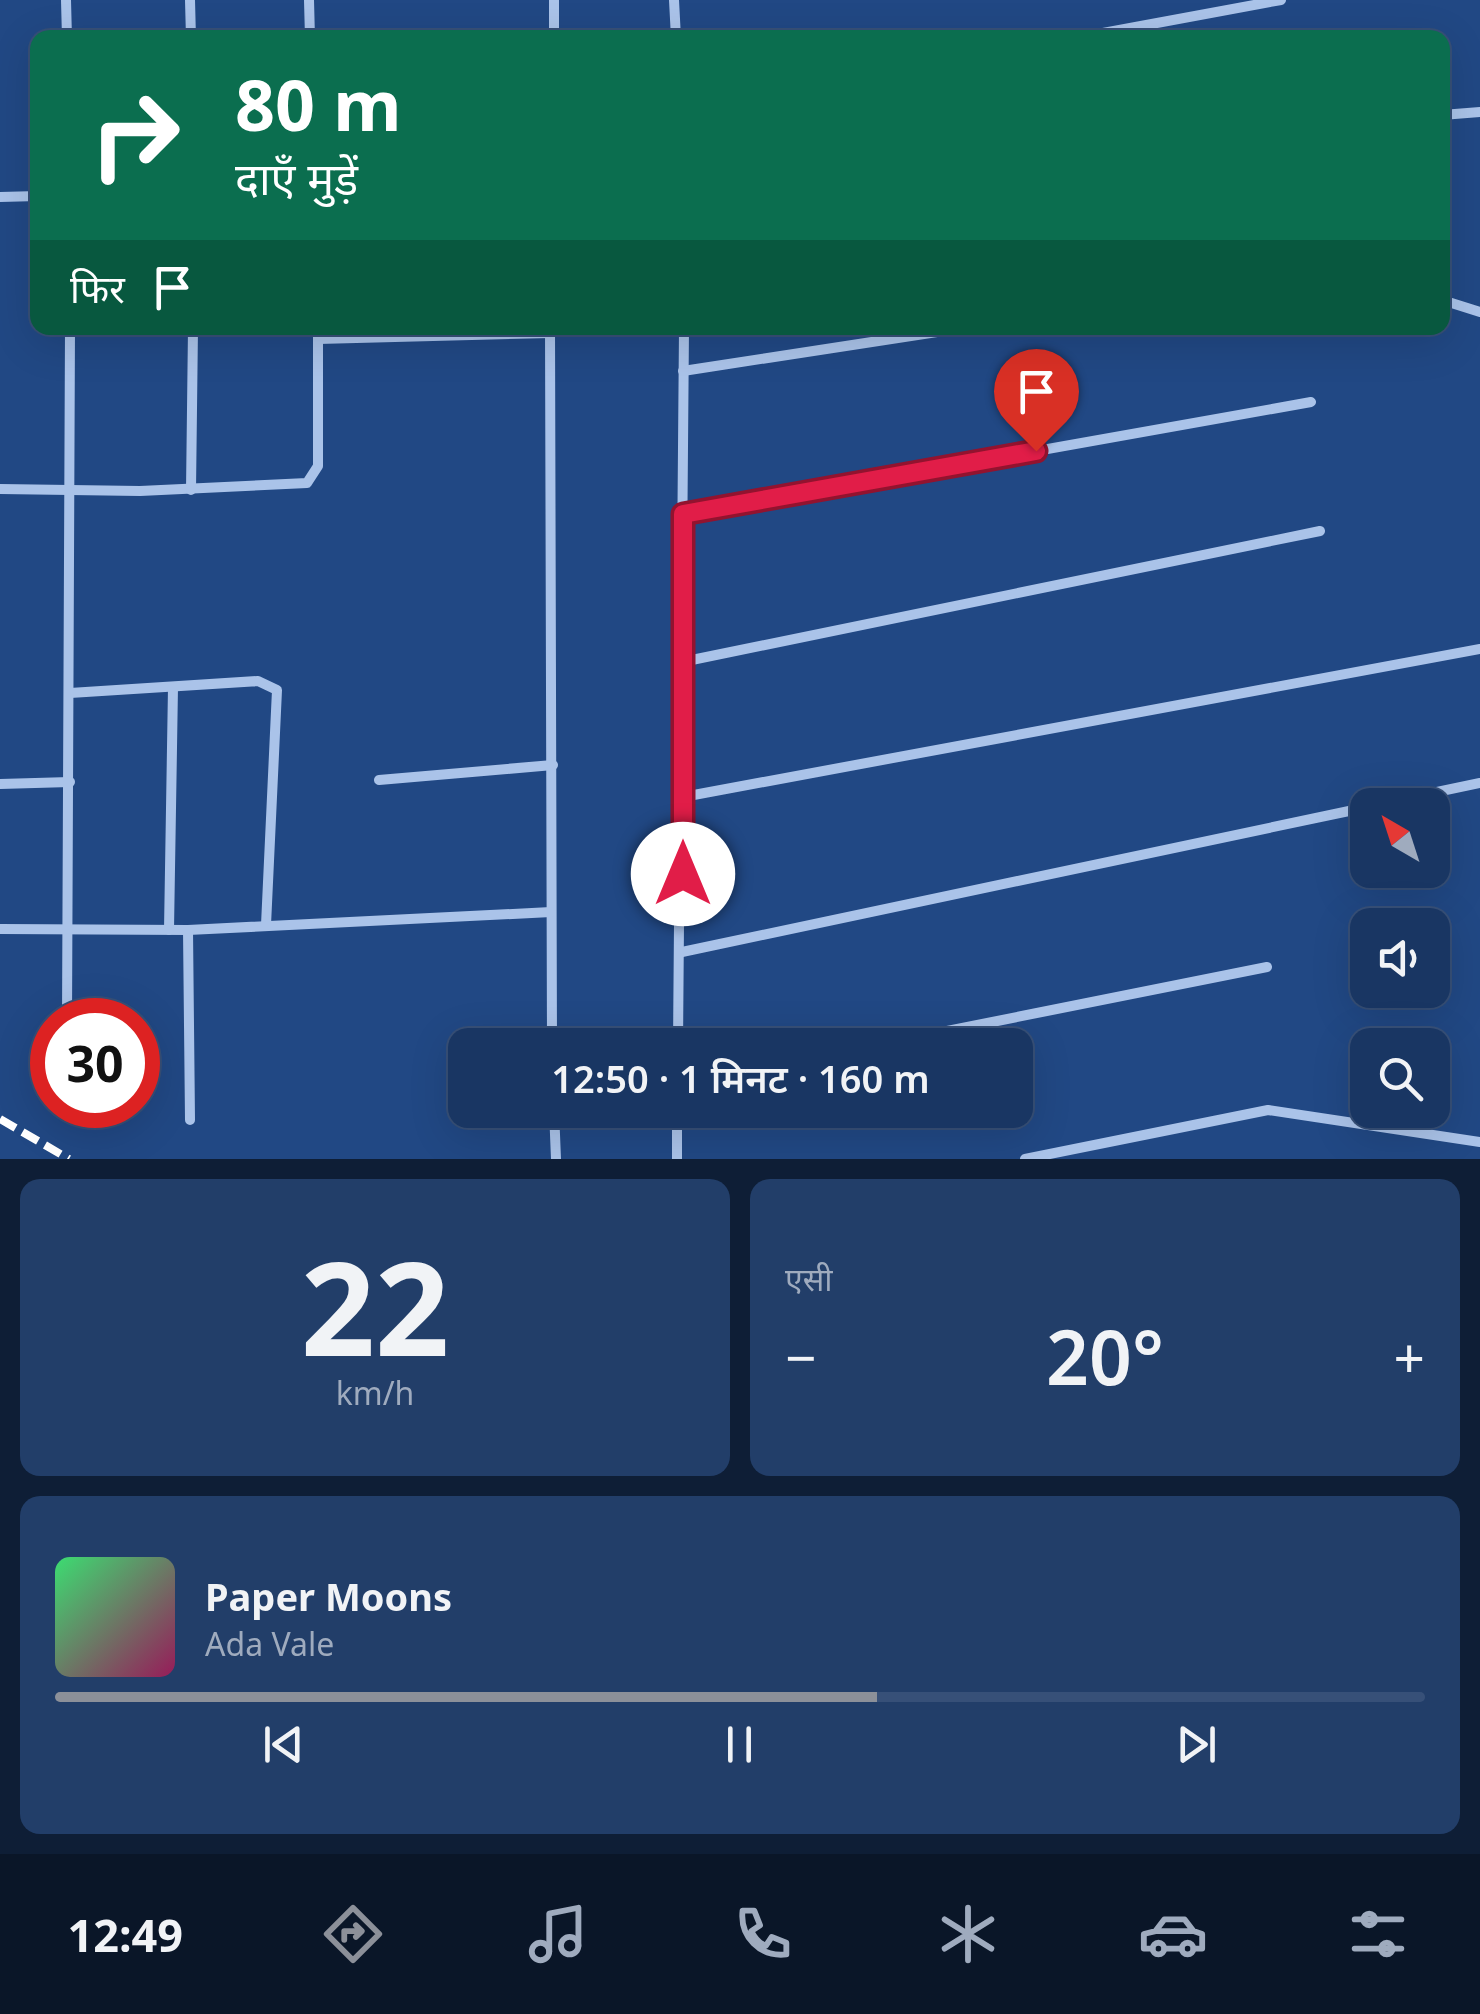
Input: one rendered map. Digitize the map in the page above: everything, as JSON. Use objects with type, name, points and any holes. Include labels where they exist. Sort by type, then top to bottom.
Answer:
[{"type":"street","points":[[66,0],[67,30]]},
{"type":"street","points":[[190,0],[191,30]]},
{"type":"street","points":[[309,0],[310,30]]},
{"type":"street","points":[[554,0],[554,30]]},
{"type":"street","points":[[674,0],[676,30]]},
{"type":"street","points":[[1201,0],[1204,13]]},
{"type":"street","points":[[1117,30],[1280,0]]},
{"type":"street","points":[[1450,114],[1480,112]]},
{"type":"street","points":[[0,197],[30,196]]},
{"type":"street","points":[[1450,303],[1480,312]]},
{"type":"street","points":[[67,998],[70,335]]},
{"type":"street","points":[[192,490],[193,335]]},
{"type":"street","points":[[0,489],[192,490],[296,485],[313,476],[318,445],[318,335]]},
{"type":"street","points":[[550,335],[552,1028]]},
{"type":"street","points":[[679,1028],[684,335]]},
{"type":"street","points":[[683,372],[918,335]]},
{"type":"street","points":[[683,514],[1311,402]]},
{"type":"street","points":[[682,662],[1320,531]]},
{"type":"street","points":[[683,796],[1480,649]]},
{"type":"street","points":[[70,693],[258,682],[277,690],[266,925]]},
{"type":"street","points":[[168,930],[173,688]]},
{"type":"street","points":[[379,780],[553,765]]},
{"type":"street","points":[[0,784],[70,782]]},
{"type":"street","points":[[1450,789],[1480,783]]},
{"type":"street","points":[[682,952],[1350,810]]},
{"type":"street","points":[[0,929],[68,933],[188,930],[550,912]]},
{"type":"street","points":[[188,930],[190,1120]]},
{"type":"street","points":[[961,1028],[1266,967]]},
{"type":"street","points":[[1025,1159],[1268,1110],[1480,1142]]},
{"type":"street","points":[[555,1128],[556,1159]]},
{"type":"street","points":[[677,1128],[677,1159]]},
{"type":"railway","points":[[0,1119],[69,1159]]},
{"type":"route","points":[[683,874],[683,514],[1036,451]]}]
